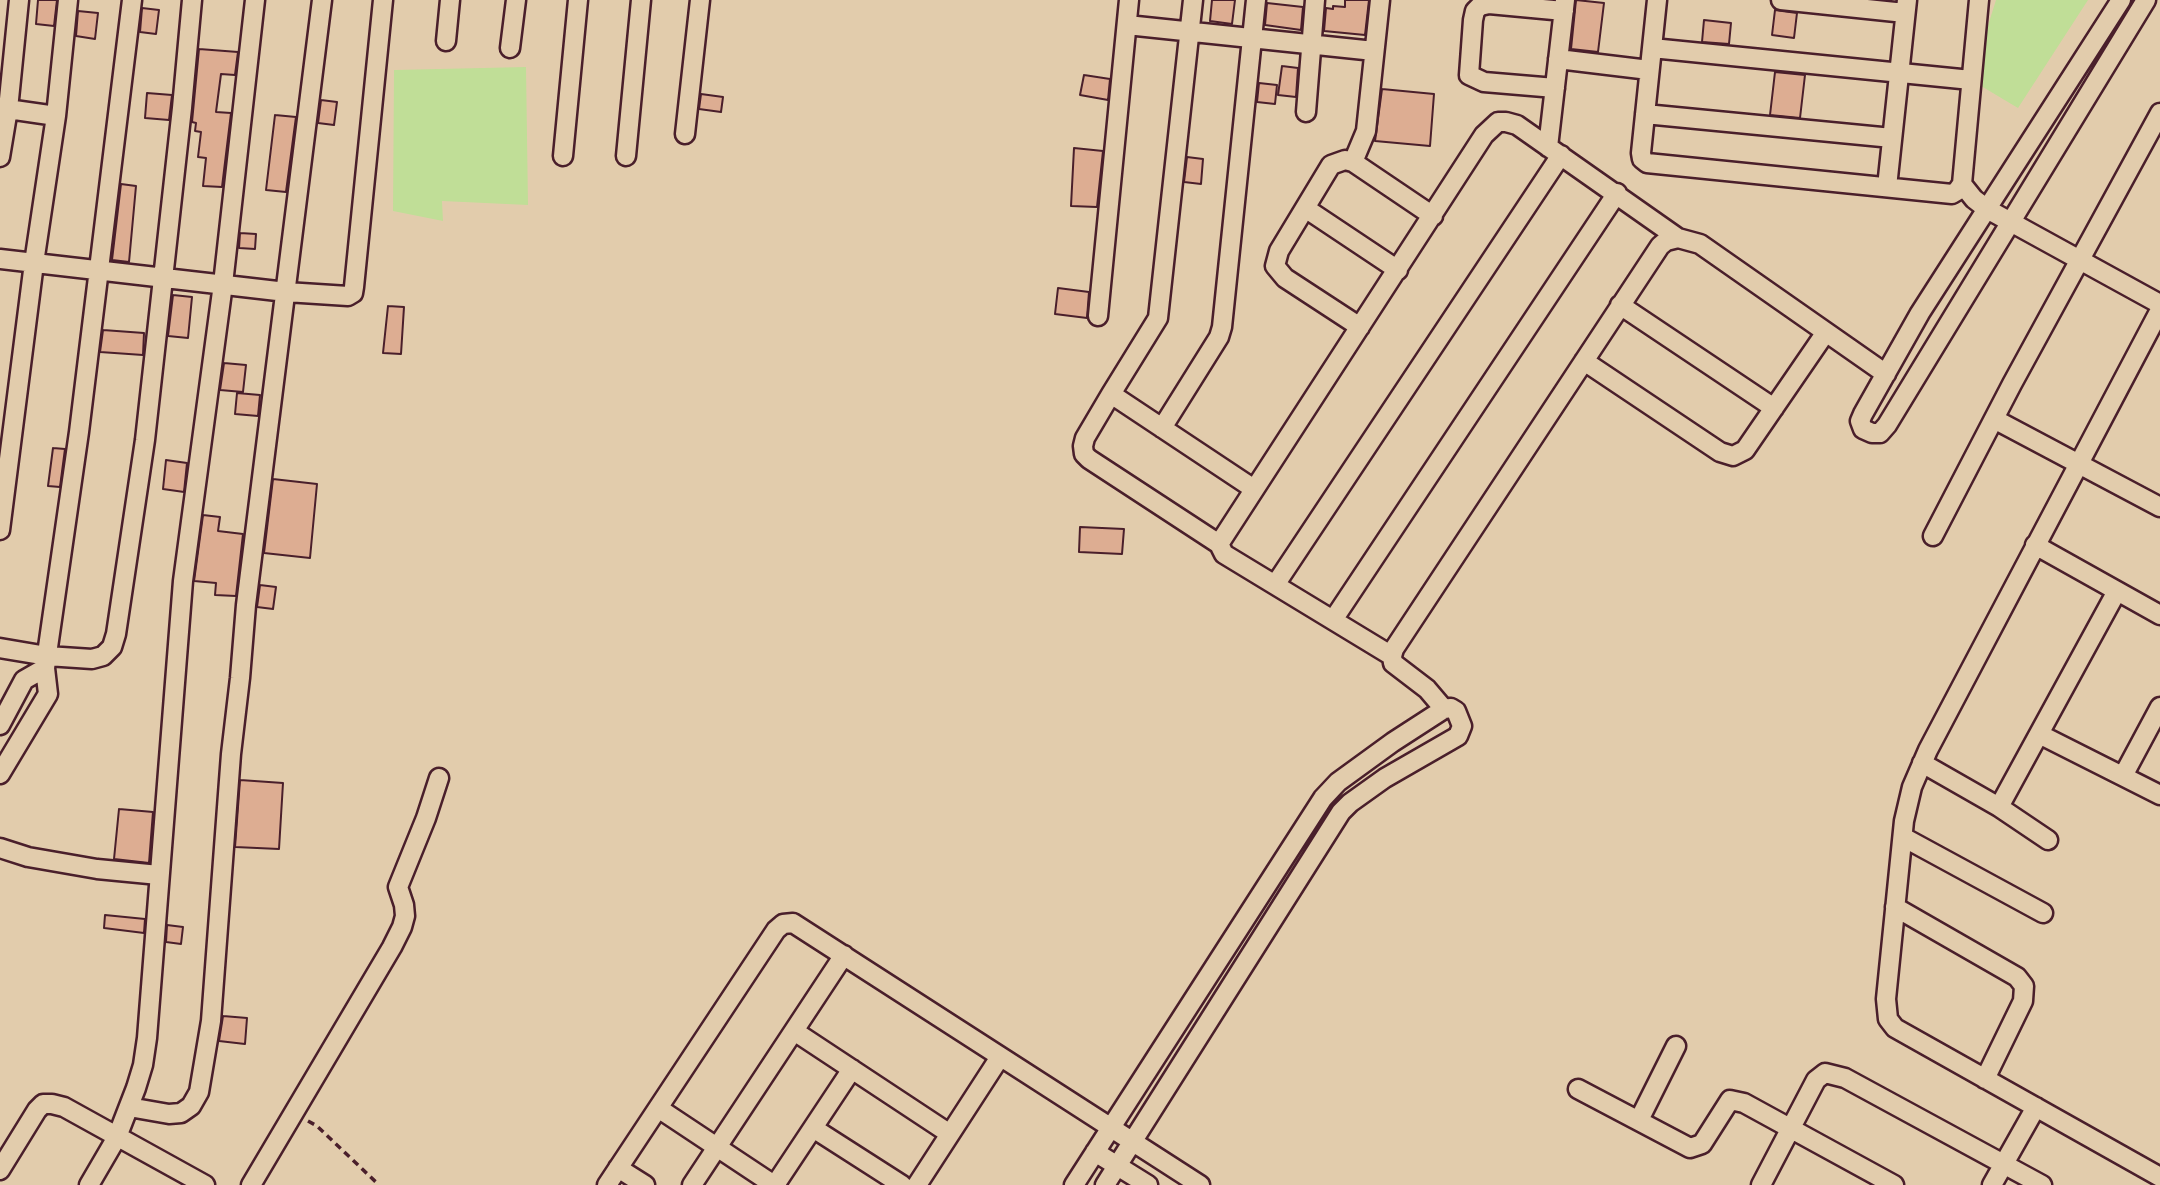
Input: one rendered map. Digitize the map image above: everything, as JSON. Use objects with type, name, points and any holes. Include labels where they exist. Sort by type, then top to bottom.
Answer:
[{"type":"street","points":[[0,157],[19,0]]},
{"type":"street","points":[[0,530],[56,116],[68,0]]},
{"type":"street","points":[[0,774],[48,694],[46,662],[132,0]]},
{"type":"street","points":[[0,648],[46,662],[92,659],[103,656],[112,647],[116,634],[145,440],[192,0]]},
{"type":"street","points":[[89,1185],[117,1137],[129,1107],[143,1065],[147,1038],[183,581],[223,285],[255,0]]},
{"type":"street","points":[[129,1107],[169,1114],[181,1113],[191,1106],[199,1092],[211,1021],[231,754],[246,605],[322,0]]},
{"type":"street","points":[[0,259],[286,292],[344,296],[353,293],[383,0]]},
{"type":"street","points":[[446,41],[450,0]]},
{"type":"street","points":[[510,48],[516,0]]},
{"type":"street","points":[[562,156],[579,0]]},
{"type":"street","points":[[626,156],[641,0]]},
{"type":"street","points":[[685,134],[699,0]]},
{"type":"street","points":[[1098,316],[1129,0]]},
{"type":"street","points":[[1193,0],[1158,318],[1085,438],[1084,454],[1089,460],[1219,544],[1224,554],[1392,656]]},
{"type":"street","points":[[1163,428],[1219,337],[1222,327],[1256,0]]},
{"type":"street","points":[[1306,112],[1315,0]]},
{"type":"street","points":[[1353,162],[1366,131],[1380,0]]},
{"type":"street","points":[[1657,0],[1641,153],[1642,159],[1647,163],[1952,194],[1962,184],[1979,0]]},
{"type":"street","points":[[1781,0],[1906,6],[1887,187]]},
{"type":"street","points":[[2122,0],[1920,313],[1860,421],[1863,429],[1880,433],[1887,425],[2146,0]]},
{"type":"street","points":[[1275,585],[1554,151],[1555,88],[1564,5],[1480,6],[1475,11],[1473,20],[1469,75],[1485,82],[1555,88]]},
{"type":"street","points":[[1127,25],[1374,51]]},
{"type":"street","points":[[1652,48],[1971,80]]},
{"type":"street","points":[[1558,59],[1649,70]]},
{"type":"street","points":[[4,109],[56,116]]},
{"type":"street","points":[[1933,537],[2160,113]]},
{"type":"street","points":[[1644,114],[1892,138]]},
{"type":"street","points":[[1219,544],[1484,135],[1498,122],[1517,125],[1678,238],[1700,244],[1886,374]]},
{"type":"street","points":[[1360,327],[1285,278],[1275,266],[1279,251],[1331,165],[1338,161],[1353,162],[1433,216]]},
{"type":"street","points":[[1962,184],[1974,199],[1987,209],[2160,304]]},
{"type":"street","points":[[1333,620],[1617,193]]},
{"type":"street","points":[[1305,208],[1398,270]]},
{"type":"street","points":[[1444,709],[1427,690],[1393,663],[1394,649],[1660,246],[1666,241],[1678,238]]},
{"type":"street","points":[[1620,305],[1774,408]]},
{"type":"street","points":[[2160,310],[2035,545],[1912,787],[1903,837],[1886,999],[1888,1018],[1895,1028],[2160,1177]]},
{"type":"street","points":[[1584,361],[1726,455],[1738,454],[1745,450],[1826,332]]},
{"type":"street","points":[[1111,394],[1254,489]]},
{"type":"street","points":[[1994,419],[2159,505]]},
{"type":"street","points":[[2035,545],[2160,615]]},
{"type":"street","points":[[1999,807],[2117,591]]},
{"type":"street","points":[[0,725],[24,680],[46,662]]},
{"type":"street","points":[[2123,776],[2160,707]]},
{"type":"street","points":[[1074,1185],[1323,798],[1338,782],[1444,709],[1451,708],[1456,712],[1462,726],[1461,732],[1452,740],[1385,778],[1342,812],[1105,1185]]},
{"type":"street","points":[[2039,734],[2160,795]]},
{"type":"street","points":[[1922,764],[1999,807],[2048,840]]},
{"type":"street","points":[[251,1185],[402,927],[404,905],[398,887],[439,778]]},
{"type":"street","points":[[1903,837],[2043,912]]},
{"type":"street","points":[[0,848],[28,857],[83,867],[159,875]]},
{"type":"street","points":[[1895,907],[2017,977],[2024,986],[2023,1002],[1985,1079]]},
{"type":"street","points":[[607,1185],[776,930],[783,924],[793,923],[1200,1185]]},
{"type":"street","points":[[692,1185],[844,955]]},
{"type":"street","points":[[794,1031],[950,1134]]},
{"type":"street","points":[[1639,1119],[1676,1046]]},
{"type":"street","points":[[917,1185],[1000,1057]]},
{"type":"street","points":[[658,1108],[774,1185],[852,1069]]},
{"type":"street","points":[[1761,1185],[1819,1075],[1832,1073],[2042,1185]]},
{"type":"street","points":[[1578,1088],[1690,1148],[1697,1148],[1702,1144],[1730,1100],[1744,1102],[1894,1185]]},
{"type":"street","points":[[0,1170],[31,1118],[43,1104],[64,1107],[205,1185]]},
{"type":"street","points":[[1992,1185],[2036,1107]]},
{"type":"street","points":[[813,1128],[902,1185]]},
{"type":"street","points":[[1095,1152],[1148,1185]]},
{"type":"street","points":[[618,1168],[645,1185]]},
{"type":"path","points":[[292,1114],[317,1126],[379,1185]]},
{"type":"green space","points":[[1996,0],[2088,0],[2018,108],[1971,80]]},
{"type":"green space","points":[[526,67],[528,205],[442,201],[443,221],[393,211],[394,70]]},
{"type":"building","points":[[38,0],[57,0],[54,26],[36,24]]},
{"type":"building","points":[[1212,0],[1235,0],[1232,24],[1210,21]]},
{"type":"building","points":[[1345,0],[1369,0],[1365,35],[1324,31],[1326,8],[1345,7]]},
{"type":"building","points":[[1576,0],[1604,3],[1598,52],[1571,49]]},
{"type":"building","points":[[1267,3],[1303,7],[1301,30],[1265,25]]},
{"type":"building","points":[[142,8],[159,10],[156,34],[140,32]]},
{"type":"building","points":[[1775,10],[1797,13],[1794,38],[1772,35]]},
{"type":"building","points":[[78,11],[98,13],[95,39],[76,36]]},
{"type":"building","points":[[1704,20],[1731,23],[1729,44],[1702,42]]},
{"type":"building","points":[[199,49],[238,52],[235,75],[221,74],[216,112],[231,113],[222,187],[203,186],[206,158],[198,157],[201,132],[195,131],[196,123],[192,122]]},
{"type":"building","points":[[1282,66],[1298,68],[1296,97],[1278,95]]},
{"type":"building","points":[[1775,72],[1805,75],[1800,118],[1770,115]]},
{"type":"building","points":[[1084,75],[1110,79],[1108,100],[1080,95]]},
{"type":"building","points":[[1259,83],[1277,85],[1275,104],[1257,102]]},
{"type":"building","points":[[1382,89],[1434,94],[1430,146],[1375,141]]},
{"type":"building","points":[[147,93],[172,95],[169,120],[145,118]]},
{"type":"building","points":[[701,94],[723,97],[721,112],[699,109]]},
{"type":"building","points":[[321,100],[337,102],[334,125],[318,123]]},
{"type":"building","points":[[275,115],[296,117],[286,192],[266,190]]},
{"type":"building","points":[[1074,148],[1103,151],[1097,207],[1071,206]]},
{"type":"building","points":[[1187,157],[1203,159],[1201,184],[1184,182]]},
{"type":"building","points":[[121,184],[136,186],[129,262],[112,260]]},
{"type":"building","points":[[240,233],[256,234],[255,249],[239,248]]},
{"type":"building","points":[[1058,288],[1089,292],[1087,318],[1055,314]]},
{"type":"building","points":[[173,295],[192,297],[188,338],[168,336]]},
{"type":"building","points":[[388,306],[404,307],[401,354],[383,353]]},
{"type":"building","points":[[103,330],[144,333],[143,355],[100,352]]},
{"type":"building","points":[[224,363],[246,365],[243,392],[220,390]]},
{"type":"building","points":[[237,393],[260,395],[258,416],[235,414]]},
{"type":"building","points":[[53,448],[65,449],[60,487],[48,486]]},
{"type":"building","points":[[166,460],[187,463],[184,492],[163,489]]},
{"type":"building","points":[[273,479],[317,484],[310,558],[264,553]]},
{"type":"building","points":[[203,515],[220,517],[218,531],[243,534],[236,596],[215,595],[216,583],[194,581]]},
{"type":"building","points":[[1080,527],[1124,529],[1122,554],[1079,552]]},
{"type":"building","points":[[260,585],[276,587],[273,609],[257,607]]},
{"type":"building","points":[[240,780],[283,783],[279,849],[235,847]]},
{"type":"building","points":[[119,809],[153,812],[149,863],[114,859]]},
{"type":"building","points":[[105,915],[145,919],[144,933],[104,928]]},
{"type":"building","points":[[167,925],[183,927],[181,944],[166,942]]},
{"type":"building","points":[[223,1016],[247,1018],[245,1044],[219,1041]]}]
